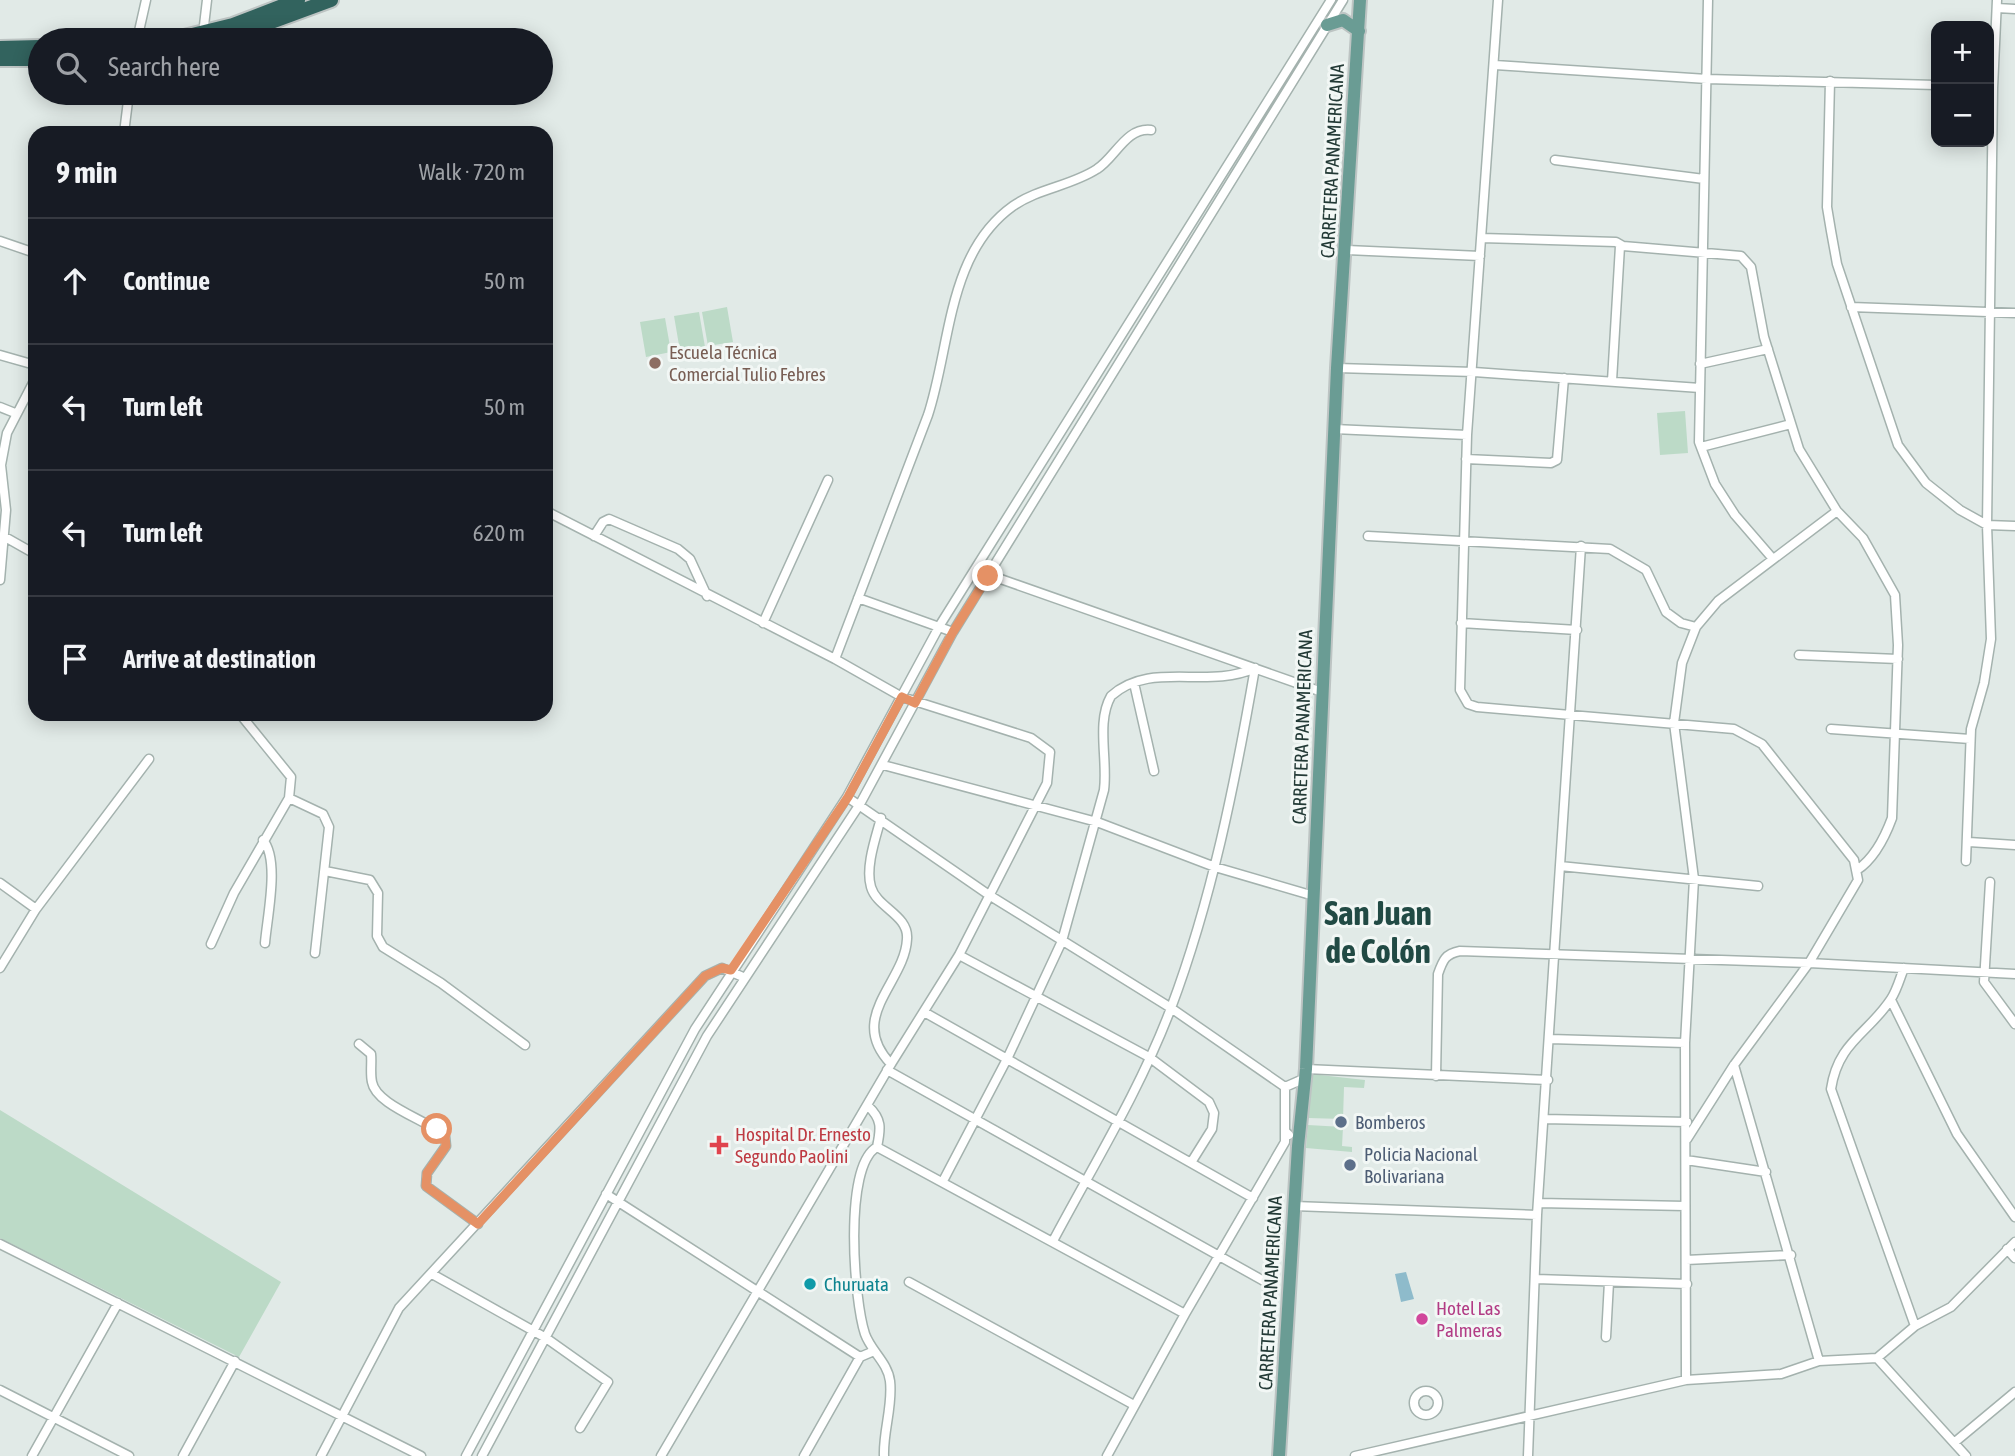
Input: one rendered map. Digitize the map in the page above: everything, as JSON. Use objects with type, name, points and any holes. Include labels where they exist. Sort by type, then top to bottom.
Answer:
[{"type":"highway","points":[[220,28],[299,0]]},
{"type":"highway","points":[[255,28],[331,0]]},
{"type":"highway","points":[[0,48],[28,47]]},
{"type":"highway","points":[[0,59],[28,59]]},
{"type":"main road","name":"CARRETERA PANAMERICANA","points":[[1279,1456],[1298,1146],[1305,1075],[1337,368],[1360,0]]},
{"type":"main road","points":[[1327,25],[1343,20],[1359,31]]},
{"type":"street","points":[[140,28],[146,0]]},
{"type":"street","points":[[204,28],[207,0]]},
{"type":"street","points":[[466,1456],[695,1029],[731,970],[848,797],[940,625],[1331,0]]},
{"type":"street","points":[[482,1456],[707,1036],[743,977],[860,804],[953,632],[1343,0]]},
{"type":"street","points":[[1497,0],[1495,65],[1466,459],[1459,682],[1468,704],[1734,729],[1762,744],[1854,860],[1857,870],[1858,880],[1809,963],[1734,1065],[1686,1139]]},
{"type":"street","points":[[1708,0],[1701,254],[1701,447],[1715,484],[1735,515],[1773,559]]},
{"type":"street","points":[[1991,84],[1997,4],[2015,9]]},
{"type":"street","points":[[1495,65],[1707,79],[1931,85]]},
{"type":"street","points":[[1830,81],[1827,207],[1837,264],[1879,394],[1904,455],[1935,492],[1987,525],[2015,526]]},
{"type":"street","points":[[125,126],[128,105]]},
{"type":"street","points":[[835,659],[928,415],[937,388],[947,327],[976,245],[1013,206],[1045,190],[1083,178],[1100,167],[1135,133],[1151,130]]},
{"type":"street","points":[[1966,861],[1969,842],[1970,739],[1991,639],[1987,525],[1990,147]]},
{"type":"street","points":[[1555,160],[1704,180]]},
{"type":"street","points":[[1481,238],[1616,243],[1620,246],[1741,256],[1751,267],[1768,349],[1800,449],[1837,511],[1863,538],[1895,595],[1898,659],[1892,818],[1886,836],[1866,865],[1857,870]]},
{"type":"street","points":[[0,241],[28,251]]},
{"type":"street","points":[[1612,382],[1620,246]]},
{"type":"street","points":[[1346,250],[1480,256]]},
{"type":"street","points":[[1851,307],[2015,313]]},
{"type":"street","points":[[1700,364],[1768,349]]},
{"type":"street","points":[[0,355],[28,363]]},
{"type":"street","points":[[1337,368],[1474,372],[1700,388]]},
{"type":"street","points":[[1466,459],[1551,463],[1557,460],[1564,378]]},
{"type":"street","points":[[0,580],[5,537],[2,465],[7,433],[15,412],[28,391]]},
{"type":"street","points":[[0,407],[15,412]]},
{"type":"street","points":[[1701,447],[1791,424]]},
{"type":"street","points":[[1334,429],[1468,435]]},
{"type":"street","points":[[763,623],[828,480]]},
{"type":"street","points":[[1686,1380],[1685,1043],[1694,879],[1675,723],[1682,663],[1696,627],[1718,601],[1837,511]]},
{"type":"street","points":[[553,515],[707,596],[835,659],[902,697],[1031,738],[1050,752],[1047,783],[959,955],[889,1067],[661,1456]]},
{"type":"street","points":[[594,537],[603,522],[609,519],[678,549],[690,559],[707,596]]},
{"type":"street","points":[[1368,536],[1581,546],[1610,550],[1631,559],[1646,570],[1666,612],[1681,623],[1696,627]]},
{"type":"street","points":[[5,537],[28,550]]},
{"type":"street","points":[[1528,1456],[1537,1215],[1548,1080],[1581,546]]},
{"type":"street","points":[[975,570],[1322,692]]},
{"type":"street","points":[[858,598],[940,625],[953,632]]},
{"type":"street","points":[[1461,623],[1577,630]]},
{"type":"street","points":[[1798,655],[1898,659]]},
{"type":"street","points":[[943,1181],[1007,1059],[1062,941],[1097,822],[1107,769],[1106,705],[1118,690],[1134,683],[1168,675],[1236,677],[1255,668]]},
{"type":"street","points":[[1053,1241],[1119,1121],[1171,1008],[1215,867],[1236,775],[1255,668]]},
{"type":"street","points":[[1134,683],[1154,771]]},
{"type":"street","points":[[211,944],[234,893],[289,798],[291,777],[246,721]]},
{"type":"street","points":[[1831,729],[1970,739]]},
{"type":"street","points":[[0,968],[36,909],[149,759]]},
{"type":"street","points":[[883,765],[1097,822],[1215,867],[1314,896]]},
{"type":"street","points":[[848,797],[881,817],[989,895],[1171,1008],[1285,1087]]},
{"type":"street","points":[[289,798],[326,818],[330,832],[315,953]]},
{"type":"street","points":[[881,817],[875,839],[871,887],[877,901],[904,925],[907,937],[897,968],[876,1011],[878,1046],[889,1067],[1218,1258],[1270,1285],[1268,1291]]},
{"type":"street","points":[[263,840],[269,846],[272,863],[265,943]]},
{"type":"street","points":[[1969,842],[2015,845]]},
{"type":"street","points":[[1560,866],[1758,886]]},
{"type":"street","points":[[325,871],[370,880],[378,893],[377,936],[383,947],[441,983],[524,1045]]},
{"type":"street","points":[[1990,882],[1984,982],[2015,1024]]},
{"type":"street","points":[[0,883],[36,909]]},
{"type":"street","points":[[1436,1076],[1438,974],[1444,959],[1450,953],[1460,951],[1809,963],[2015,974]]},
{"type":"street","points":[[959,955],[1149,1058],[1189,1083],[1209,1102],[1214,1114],[1212,1129],[1192,1161]]},
{"type":"street","points":[[321,1456],[399,1308],[705,976],[722,968],[743,977]]},
{"type":"street","points":[[1904,968],[1891,1000],[1843,1050],[1834,1069],[1831,1089],[1915,1326]]},
{"type":"street","points":[[1891,1000],[1957,1134],[2015,1217]]},
{"type":"street","points":[[924,1012],[1192,1161],[1253,1198]]},
{"type":"street","points":[[1550,1039],[1685,1043]]},
{"type":"street","points":[[359,1044],[371,1054],[372,1084],[382,1098],[405,1113],[425,1120],[445,1136],[446,1146],[427,1173],[426,1186],[478,1224]]},
{"type":"street","points":[[1734,1065],[1791,1255],[1819,1361]]},
{"type":"street","points":[[1285,1087],[1301,1080],[1305,1075],[1548,1080]]},
{"type":"street","points":[[1107,1456],[1185,1314],[1285,1142],[1285,1087]]},
{"type":"street","points":[[868,1106],[879,1116],[881,1129],[877,1147]]},
{"type":"street","points":[[1544,1119],[1687,1122]]},
{"type":"street","points":[[1285,1130],[1298,1146]]},
{"type":"street","points":[[877,1147],[1185,1314]]},
{"type":"street","points":[[877,1147],[871,1150],[858,1187],[854,1236],[860,1315],[874,1351],[885,1365],[891,1382],[884,1456]]},
{"type":"street","points":[[1686,1160],[1766,1172]]},
{"type":"street","points":[[606,1194],[860,1357]]},
{"type":"street","points":[[1539,1203],[1685,1206]]},
{"type":"street","points":[[1294,1206],[1537,1215]]},
{"type":"street","points":[[1355,1456],[1380,1454],[1530,1414],[1686,1380],[1781,1374],[1819,1361],[1877,1358],[1915,1326],[1951,1307],[2015,1242]]},
{"type":"street","points":[[0,1244],[421,1456]]},
{"type":"street","points":[[2007,1250],[2015,1258]]},
{"type":"street","points":[[1686,1260],[1791,1255]]},
{"type":"street","points":[[432,1274],[545,1338],[608,1382],[580,1428]]},
{"type":"street","points":[[1536,1279],[1687,1284]]},
{"type":"street","points":[[909,1282],[1135,1405]]},
{"type":"street","points":[[1606,1336],[1609,1282]]},
{"type":"street","points":[[32,1456],[118,1303]]},
{"type":"street","points":[[804,1456],[860,1357],[874,1351]]},
{"type":"street","points":[[1877,1358],[1966,1456]]},
{"type":"street","points":[[183,1456],[235,1361]]},
{"type":"street","points":[[0,1390],[129,1456]]},
{"type":"street","points":[[1955,1442],[2015,1392]]},
{"type":"green space","points":[[727,307],[733,342],[708,346],[702,312]]},
{"type":"green space","points":[[699,312],[705,347],[680,351],[674,316]]},
{"type":"green space","points":[[665,318],[671,352],[646,357],[640,322]]},
{"type":"green space","points":[[1685,411],[1688,453],[1660,455],[1657,413]]},
{"type":"green space","points":[[1311,1074],[1365,1080],[1364,1088],[1344,1087],[1343,1119],[1308,1118]]},
{"type":"green space","points":[[0,1110],[281,1282],[239,1357],[0,1238]]},
{"type":"green space","points":[[1308,1125],[1343,1127],[1342,1146],[1352,1147],[1352,1152],[1306,1148]]},
{"type":"water","points":[[1406,1272],[1414,1299],[1401,1302],[1395,1274]]},
{"type":"place","name":"Escuela Técnica Comercial Tulio Febres","points":[[655,363]]},
{"type":"place","name":"Bomberos","points":[[1341,1122]]},
{"type":"place","name":"Hospital Dr. Ernesto Segundo Paolini","points":[[719,1145]]},
{"type":"place","name":"Policia Nacional Bolivariana","points":[[1350,1165]]},
{"type":"place","name":"Churuata","points":[[810,1284]]},
{"type":"place","name":"Hotel Las Palmeras","points":[[1422,1319]]},
{"type":"district","name":"San Juan de Colón","points":[[1378,932]]},
{"type":"route","points":[[437,1129],[445,1136],[446,1146],[427,1173],[426,1186],[478,1224],[705,976],[722,968],[731,970],[848,797],[902,697],[915,703],[953,632],[988,576]]}]
